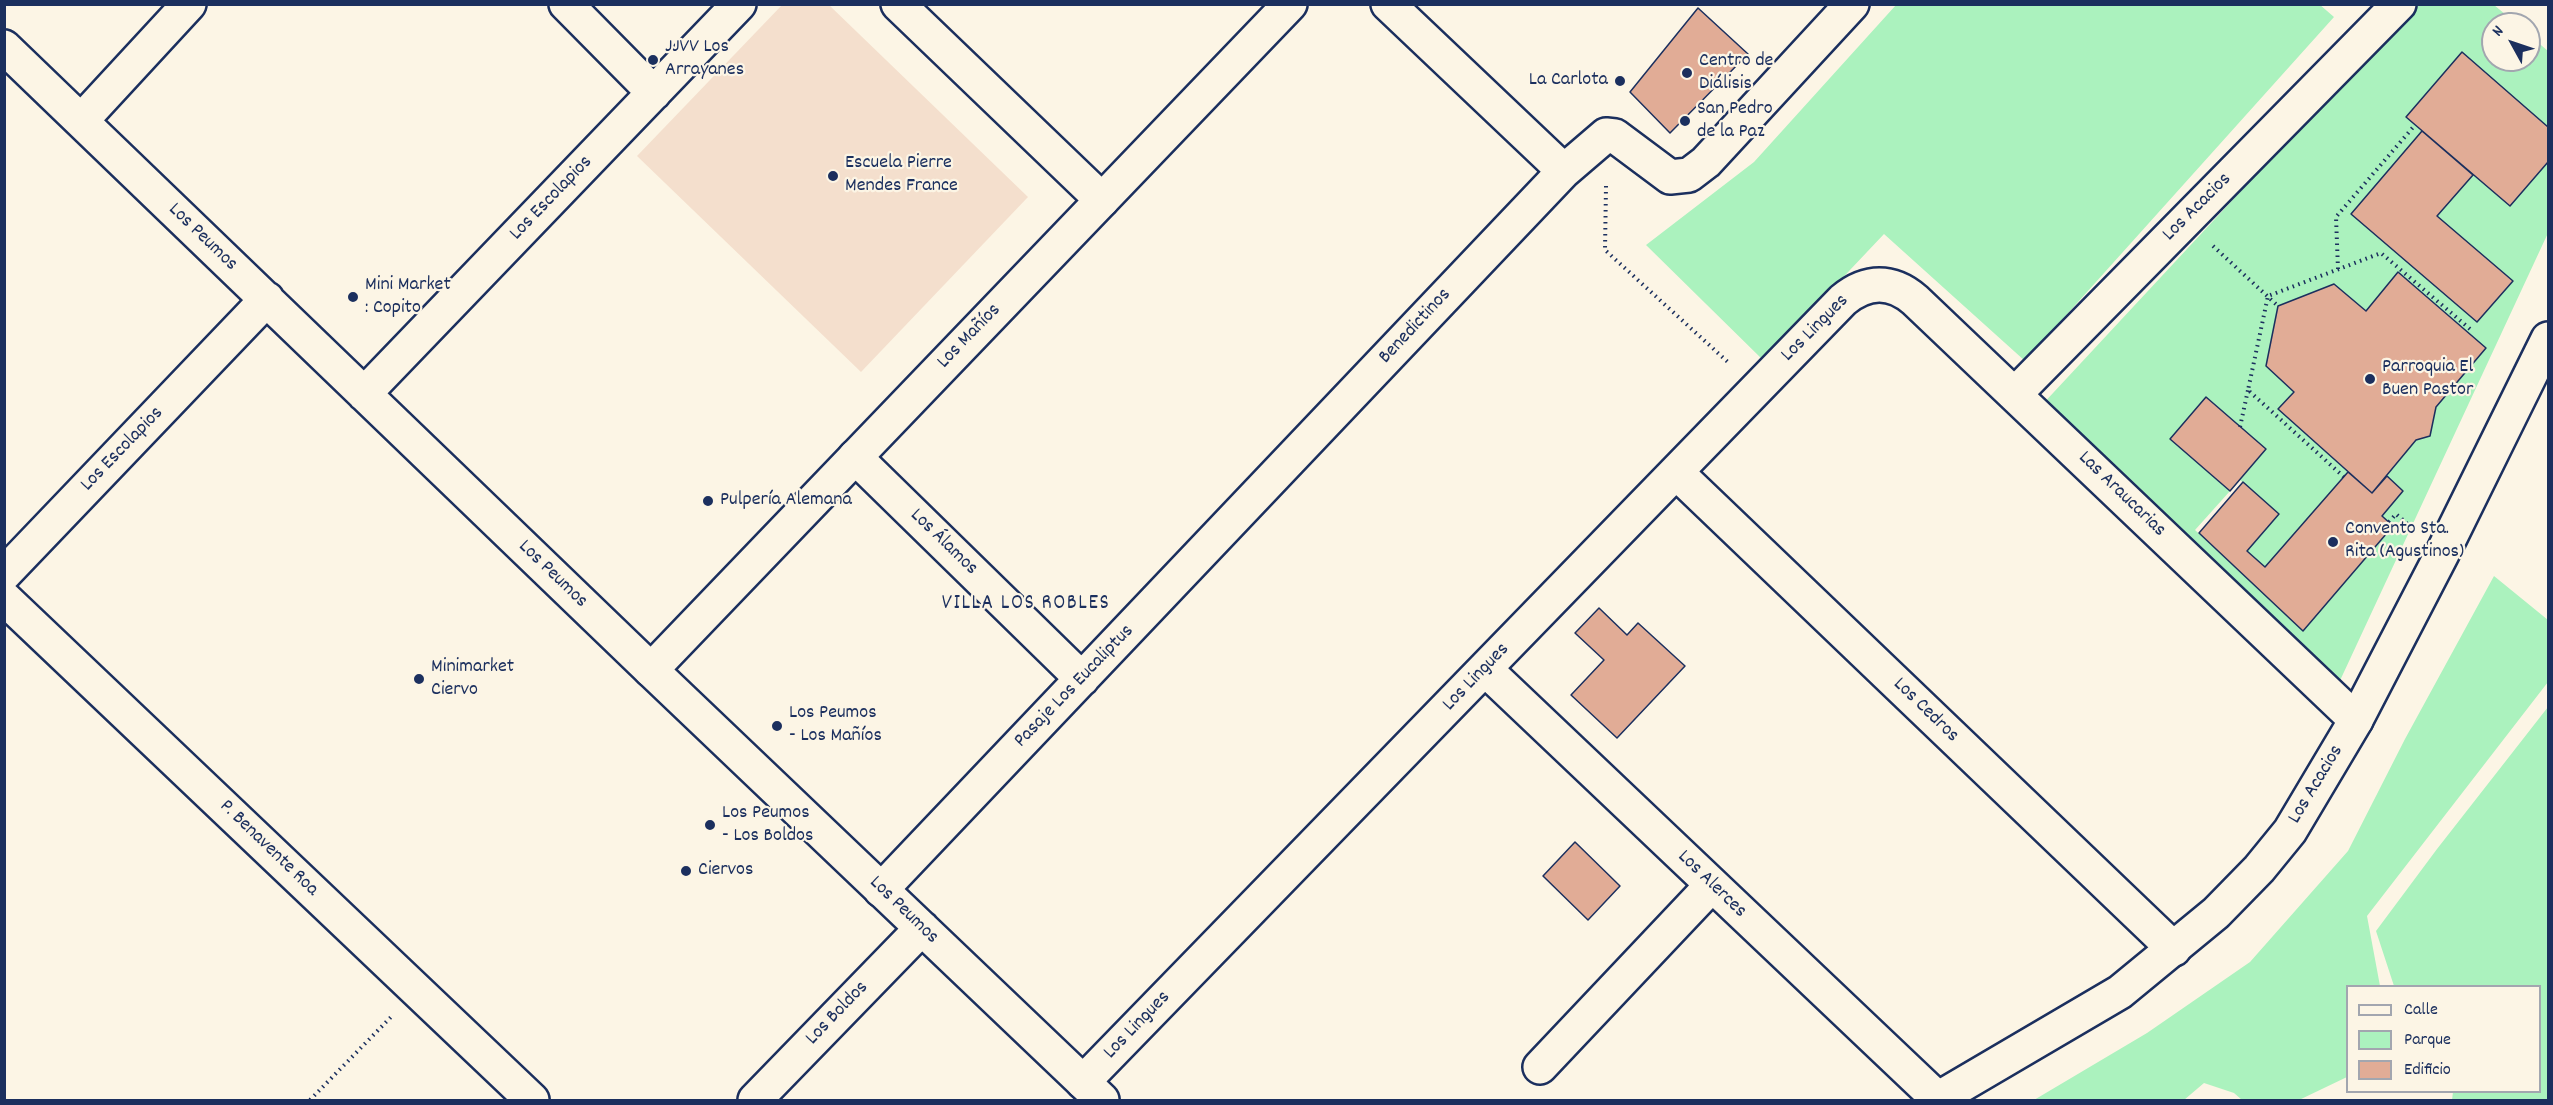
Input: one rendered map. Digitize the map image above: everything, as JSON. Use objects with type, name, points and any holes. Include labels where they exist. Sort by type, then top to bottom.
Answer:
[{"type":"street","points":[[81,121],[189,4]]},
{"type":"street","points":[[566,4],[654,93]]},
{"type":"street","name":"Los Escolapios","points":[[364,394],[739,4]]},
{"type":"street","points":[[898,4],[1102,200]]},
{"type":"street","name":"Los Mañíos","points":[[651,670],[1290,4]]},
{"type":"street","points":[[1388,4],[1564,171]]},
{"type":"street","points":[[1606,135],[1615,136],[1670,177],[1689,175],[1706,162],[1852,4]]},
{"type":"street","name":"Los Acacios","points":[[2015,394],[2186,221],[2381,10]]},
{"type":"street","name":"Los Peumos","points":[[4,47],[1092,1091]]},
{"type":"street","name":"Benedictinos","points":[[1268,483],[1564,171],[1606,135]]},
{"type":"street","name":"Los Lingues","points":[[1092,1091],[1485,669],[1676,472],[1848,296],[1865,287],[1877,284]]},
{"type":"street","name":"Las Araucarias","points":[[1877,284],[1892,285],[1905,291],[2356,720]]},
{"type":"street","name":"Los Escolapios","points":[[4,574],[267,300]]},
{"type":"street","name":"Los Acacios","points":[[1937,1100],[2120,992],[2216,913],[2259,869],[2290,831],[2356,720],[2442,554],[2548,339]]},
{"type":"street","name":"Los Álamos","points":[[855,458],[1082,679]]},
{"type":"street","name":"Los Cedros","points":[[1676,472],[2174,949]]},
{"type":"street","name":"Pasaje Los Eucaliptus","points":[[881,890],[1268,483]]},
{"type":"street","name":"P. Benavente Roa","points":[[4,598],[532,1101]]},
{"type":"street","name":"Los Alerces","points":[[1485,669],[1937,1100]]},
{"type":"street","points":[[1540,1067],[1712,885]]},
{"type":"street","name":"Los Boldos","points":[[755,1101],[922,928]]},
{"type":"path","points":[[2338,269],[2336,217],[2415,125]]},
{"type":"path","points":[[1606,135],[1605,250],[1757,389]]},
{"type":"path","points":[[2186,221],[2278,306]]},
{"type":"path","points":[[2268,296],[2381,253],[2470,329]]},
{"type":"path","points":[[2240,427],[2268,296]]},
{"type":"path","points":[[2248,390],[2344,477]]},
{"type":"path","points":[[2389,522],[2396,514],[2410,526]]},
{"type":"path","points":[[310,1101],[417,991]]},
{"type":"shaded area","name":"Escuela Pierre Mendes France","points":[[782,5],[829,5],[1028,197],[861,372],[637,156]]},
{"type":"green space","points":[[2319,4],[2334,17],[2025,361],[1884,234],[1764,361],[1646,245],[1754,162],[1896,5]]},
{"type":"green space","points":[[2414,5],[2494,5],[2502,12],[2481,12],[2481,72],[2541,72],[2541,45],[2548,51],[2548,233],[2337,687],[2040,407]],"holes":[[[2399,273],[2486,348],[2436,407],[2430,436],[2416,440],[2387,476],[2403,491],[2382,516],[2393,527],[2303,630],[2195,530],[2230,491],[2170,439],[2206,397],[2266,449],[2240,480],[2279,514],[2247,551],[2265,567],[2348,472],[2279,409],[2294,392],[2266,366],[2278,306],[2334,284],[2366,311]]]},
{"type":"green space","points":[[2494,576],[2548,620],[2548,682],[2367,916],[2380,985],[2346,985],[2346,1077],[2299,1100],[2242,1100],[2234,1093],[2204,1083],[2184,1100],[2034,1100],[2147,1033],[2250,962],[2348,851],[2405,739]]},
{"type":"green space","points":[[2548,707],[2548,1100],[2452,1100],[2453,1093],[2541,1093],[2541,985],[2394,985],[2376,931]]},
{"type":"building","name":"Centro de Diálisis","points":[[1698,8],[1748,54],[1670,133],[1630,92]]},
{"type":"building","points":[[2462,52],[2481,69],[2481,72],[2485,72],[2548,127],[2548,162],[2510,206],[2406,117]]},
{"type":"building","points":[[2422,131],[2473,175],[2437,216],[2513,281],[2477,322],[2351,214]]},
{"type":"building","name":"Parroquia El Buen Pastor","points":[[2398,272],[2486,348],[2436,407],[2430,436],[2416,440],[2372,493],[2278,409],[2294,392],[2266,366],[2278,306],[2334,284],[2366,311]]},
{"type":"building","points":[[2206,397],[2266,449],[2230,491],[2170,439]]},
{"type":"building","name":"Convento Sta. Rita (Agustinos)","points":[[2348,472],[2372,493],[2387,476],[2403,491],[2382,516],[2393,526],[2303,631],[2199,533],[2243,482],[2279,514],[2247,551],[2265,567]]},
{"type":"building","points":[[1599,608],[1627,635],[1638,623],[1685,666],[1617,738],[1571,695],[1604,660],[1575,633]]},
{"type":"building","points":[[1575,842],[1620,886],[1588,920],[1543,876]]},
{"type":"place","name":"JJVV Los Arrayanes","points":[[653,60]]},
{"type":"place","name":"Centro de Diálisis","points":[[1687,73]]},
{"type":"place","name":"La Carlota","points":[[1620,81]]},
{"type":"place","name":"San Pedro de la Paz","points":[[1685,121]]},
{"type":"place","name":"Escuela Pierre Mendes France","points":[[833,176]]},
{"type":"place","name":"Mini Market : Copito","points":[[353,297]]},
{"type":"place","name":"Parroquia El Buen Pastor","points":[[2370,379]]},
{"type":"place","name":"Pulpería Alemana","points":[[708,501]]},
{"type":"place","name":"Convento Sta. Rita (Agustinos)","points":[[2333,542]]},
{"type":"place","name":"Minimarket Ciervo","points":[[419,679]]},
{"type":"place","name":"Los Peumos - Los Mañíos","points":[[777,726]]},
{"type":"place","name":"Los Peumos - Los Boldos","points":[[710,825]]},
{"type":"place","name":"Ciervos","points":[[686,871]]},
{"type":"district","name":"VILLA LOS ROBLES","points":[[1026,605]]}]
